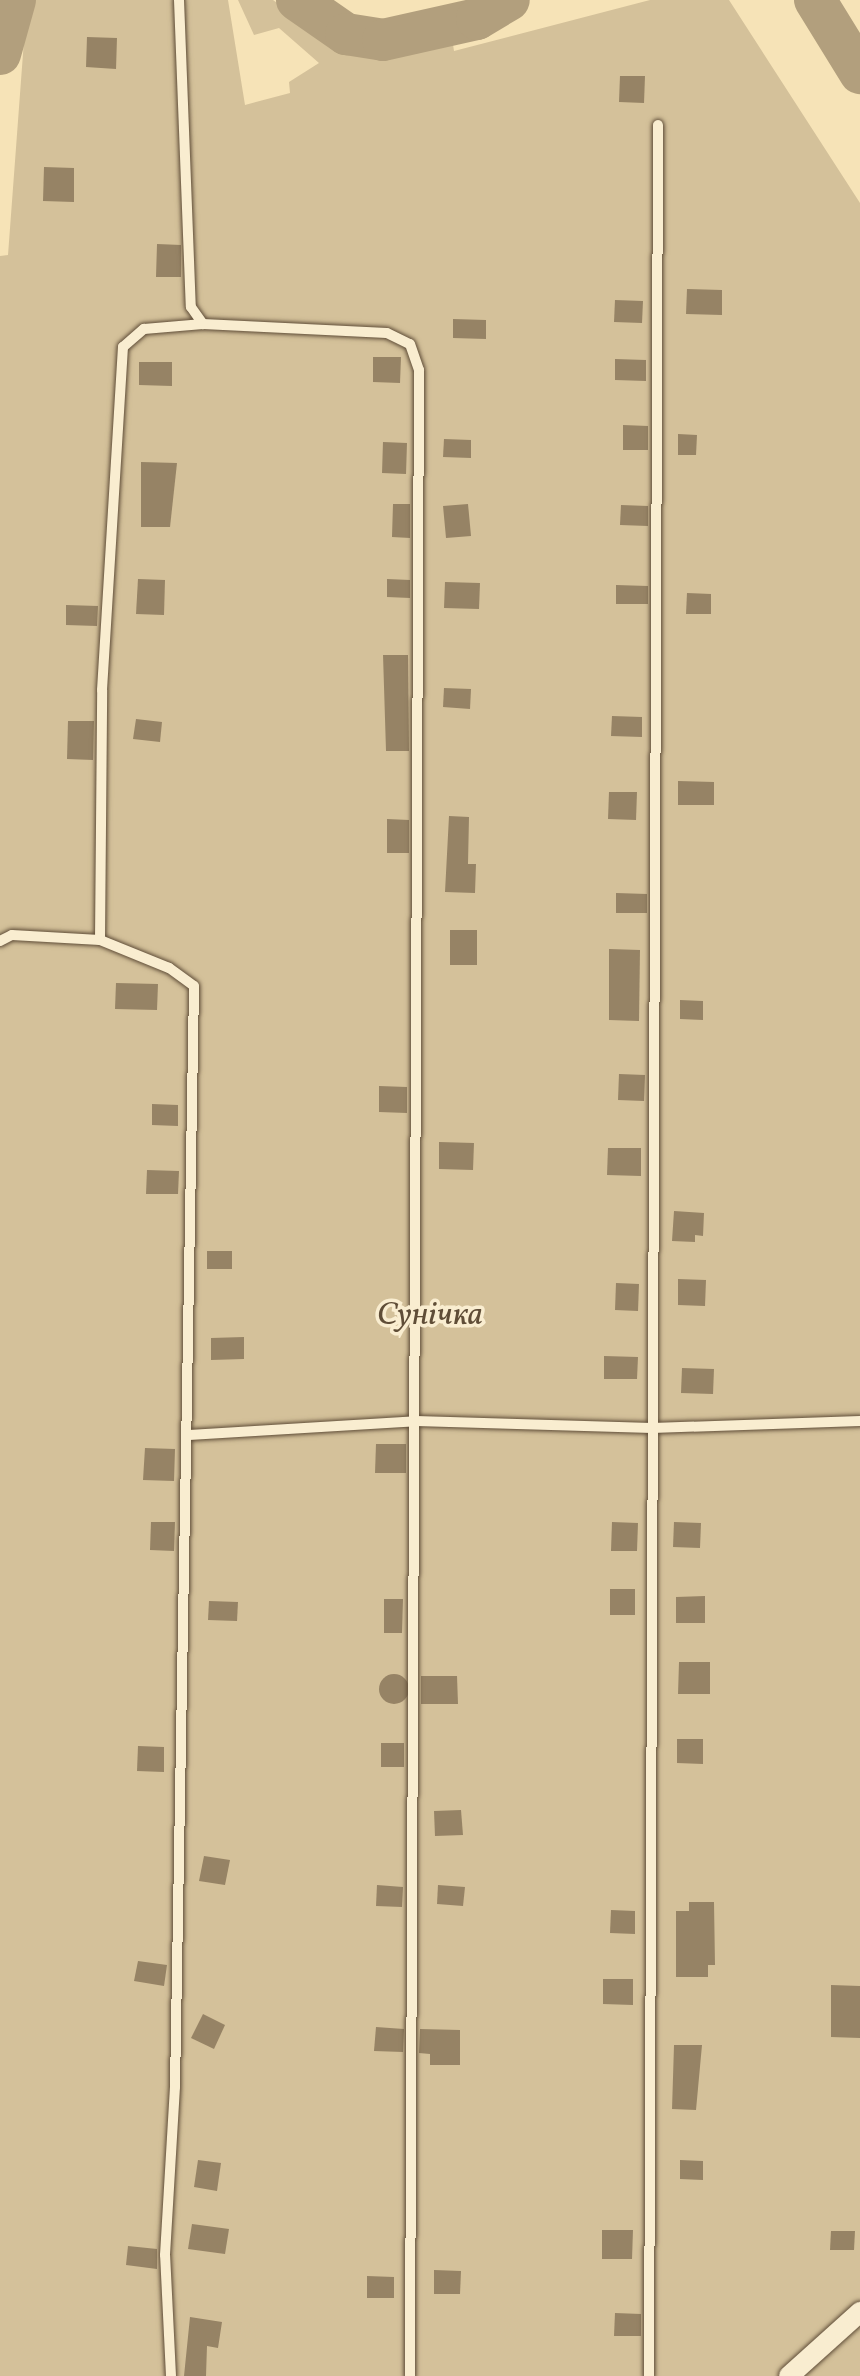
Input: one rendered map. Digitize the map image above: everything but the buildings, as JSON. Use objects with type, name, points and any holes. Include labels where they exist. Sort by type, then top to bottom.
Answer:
[{"type":"street","points":[[789,2376],[860,2312]]},
{"type":"lane","points":[[179,0],[185,58],[185,273],[191,307],[203,324]]},
{"type":"lane","points":[[649,2376],[658,125]]},
{"type":"lane","points":[[100,940],[102,690],[123,347],[144,329],[203,324],[387,333],[410,344],[419,370],[410,2376]]},
{"type":"lane","points":[[0,941],[12,935],[100,940],[169,968],[194,986],[189,1435],[175,2087],[165,2255],[171,2376]]},
{"type":"lane","points":[[189,1435],[416,1421],[652,1428],[860,1421]]},
{"type":"green space","name":"Сунічка","points":[[27,0],[228,0],[245,105],[290,93],[289,82],[319,63],[279,28],[254,35],[238,0],[273,0],[339,47],[382,54],[452,38],[454,51],[650,0],[729,0],[860,203],[860,2376],[0,2376],[0,256],[8,255]]},
{"type":"waterway","points":[[0,54],[15,0]]},
{"type":"waterway","points":[[297,0],[346,34],[383,40],[477,19],[509,0]]},
{"type":"waterway","points":[[815,0],[860,73]]}]
